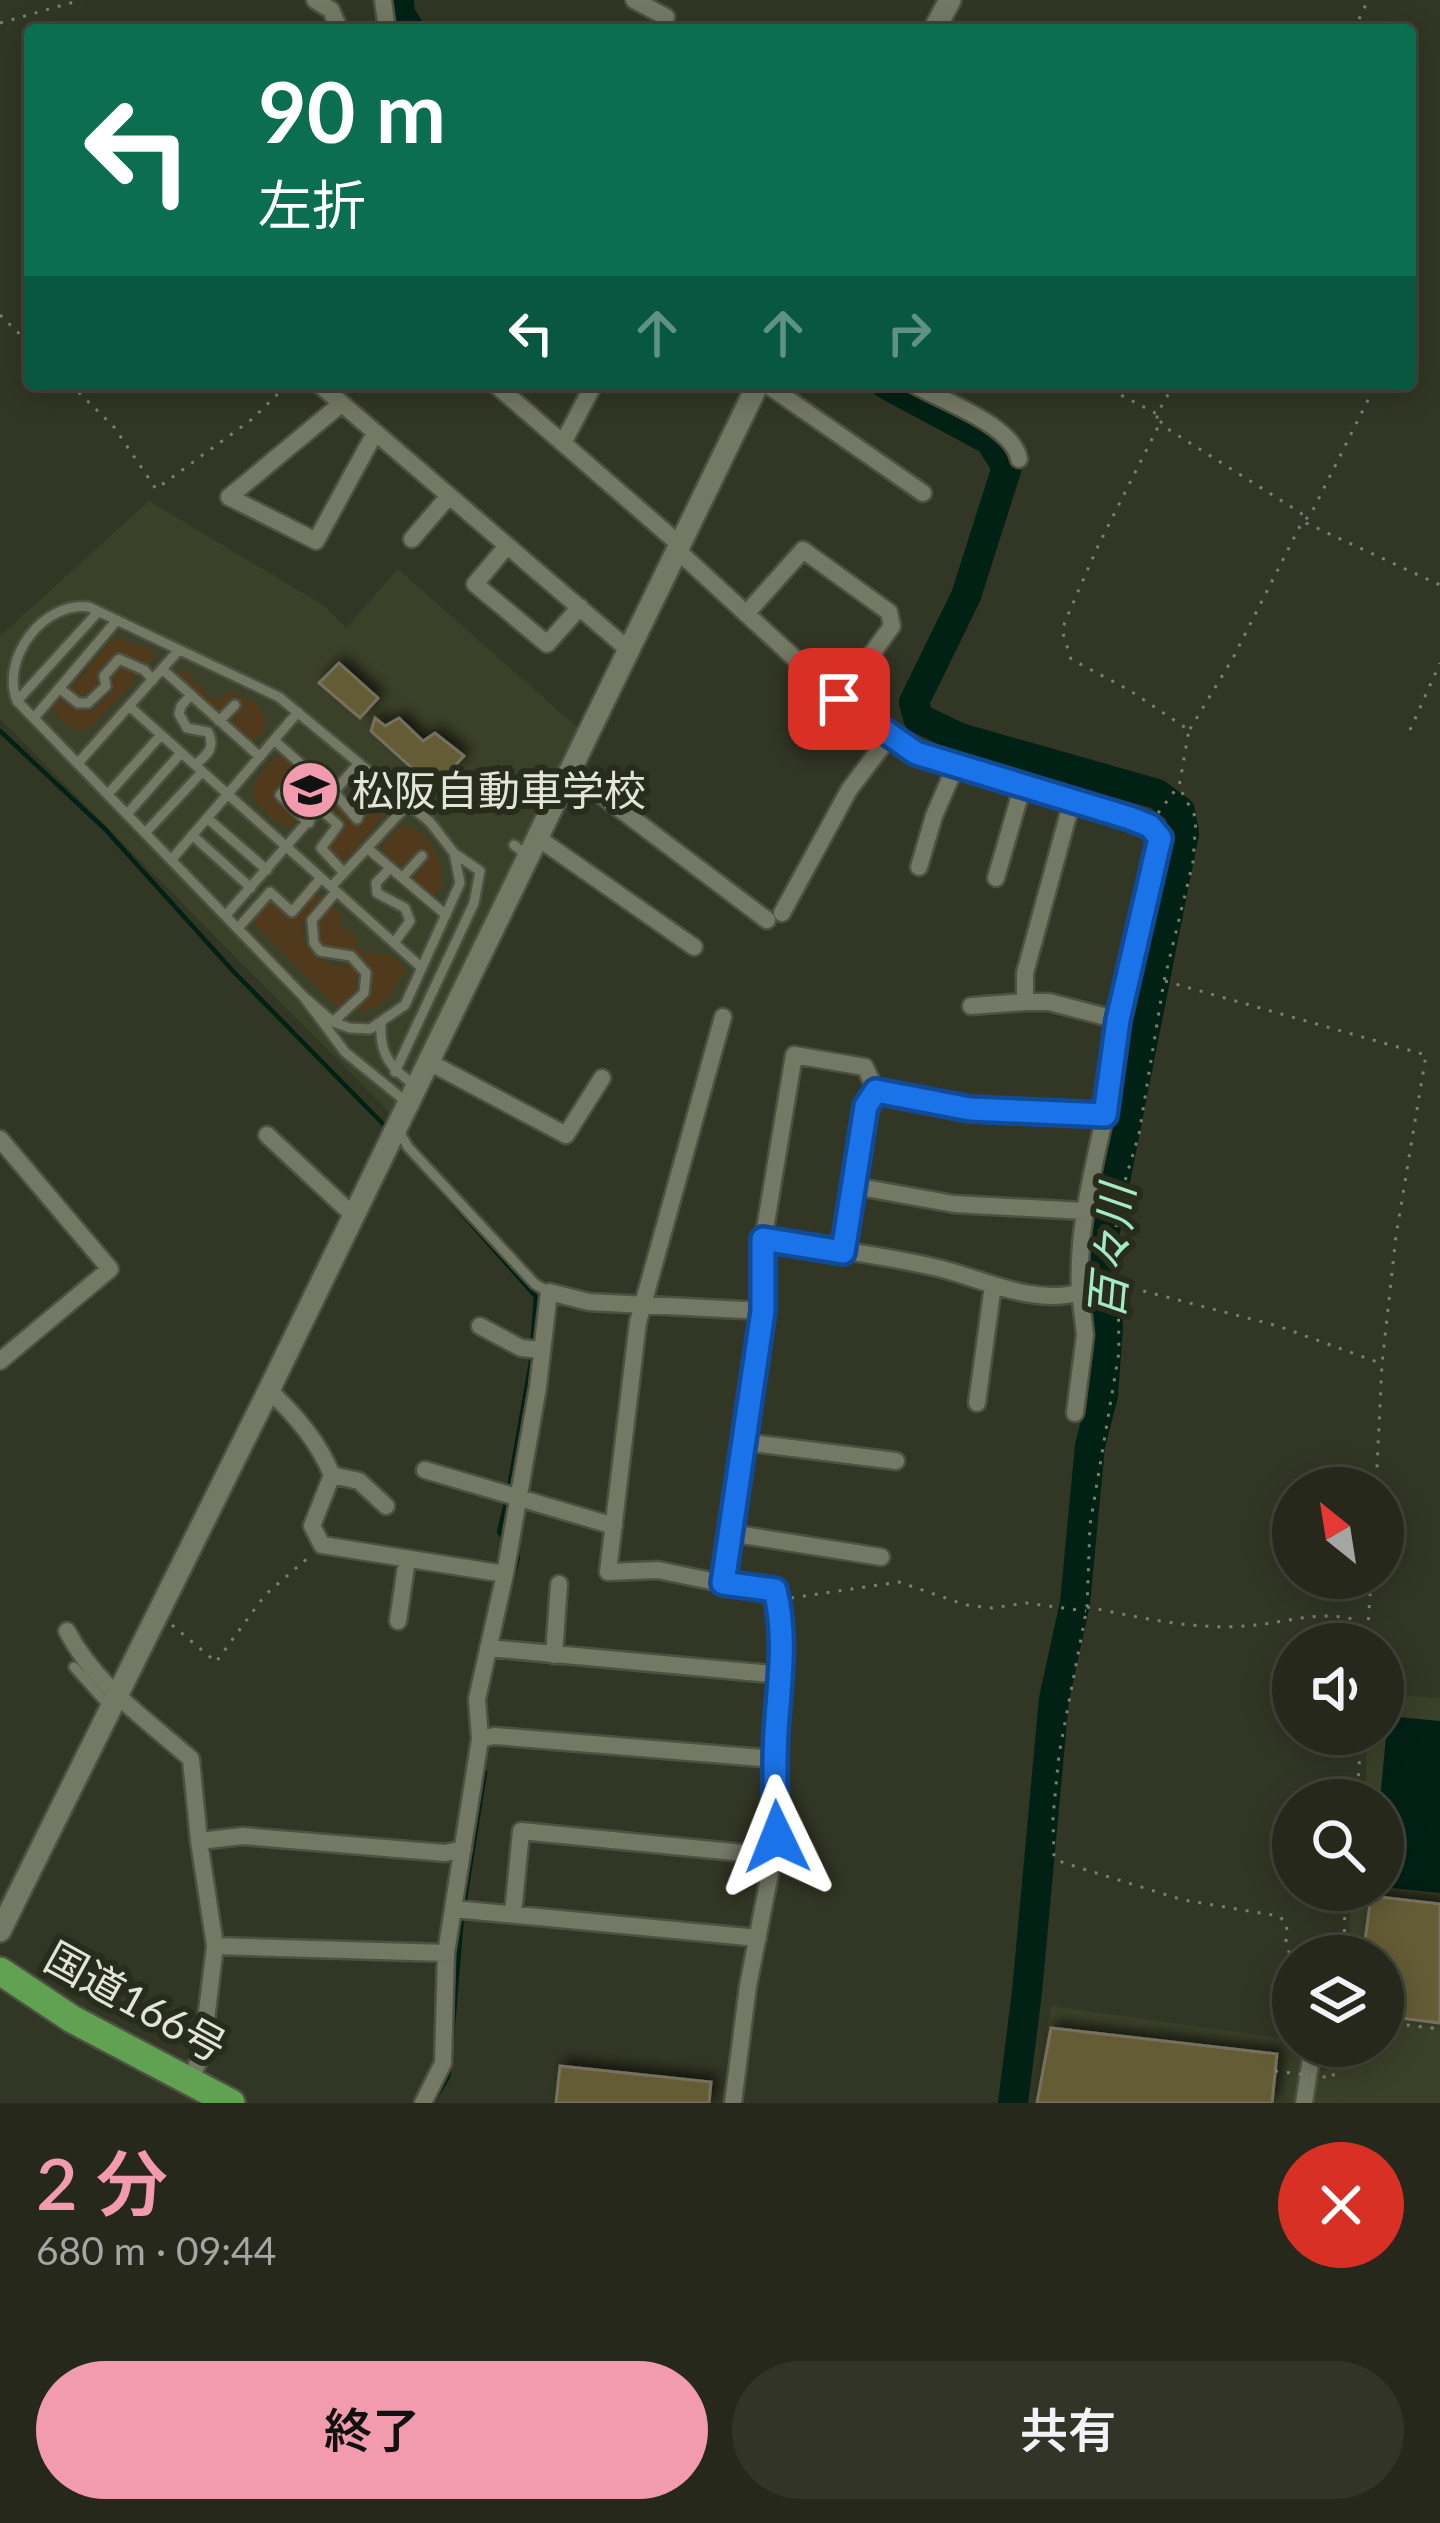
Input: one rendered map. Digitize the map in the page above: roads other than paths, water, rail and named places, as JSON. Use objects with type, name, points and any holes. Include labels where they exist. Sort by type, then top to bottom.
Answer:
[{"type":"highway","name":"国道166号","points":[[0,1971],[72,2019],[231,2103]]},
{"type":"street","points":[[315,0],[331,10],[338,24]]},
{"type":"street","points":[[634,0],[666,17],[663,24]]},
{"type":"street","points":[[326,390],[630,651]]},
{"type":"street","points":[[502,390],[564,441],[839,699],[889,737],[916,753],[1150,826],[1160,838],[1118,1020],[1105,1115],[1084,1211],[1078,1260],[1085,1335],[1075,1413]]},
{"type":"street","points":[[564,441],[591,390]]},
{"type":"street","points":[[0,1930],[397,1128],[527,847],[571,772],[759,390]]},
{"type":"street","points":[[771,390],[923,493]]},
{"type":"street","points":[[924,390],[1001,431],[1017,448],[1019,459]]},
{"type":"street","points":[[341,404],[230,496],[316,542],[375,433]]},
{"type":"street","points":[[412,539],[449,496]]},
{"type":"street","points":[[507,546],[475,584],[547,644],[580,607]]},
{"type":"street","points":[[746,614],[803,550],[889,612],[892,626],[839,699]]},
{"type":"street","points":[[571,772],[775,916],[848,790],[889,737]]},
{"type":"street","points":[[919,867],[934,815],[956,766]]},
{"type":"street","points":[[996,878],[1022,788]]},
{"type":"street","points":[[1025,1002],[1025,973],[1072,801]]},
{"type":"street","points":[[527,847],[694,947]]},
{"type":"street","points":[[971,1006],[1049,1002],[1118,1020]]},
{"type":"street","points":[[723,1017],[642,1305],[608,1572],[658,1570],[775,1590],[778,1600],[782,1676],[774,1856],[745,2004],[733,2103]]},
{"type":"street","points":[[723,1583],[763,1311],[763,1239],[794,1055],[865,1067],[876,1091]]},
{"type":"street","points":[[429,1062],[566,1136],[602,1078]]},
{"type":"street","points":[[876,1091],[970,1109],[1105,1115]]},
{"type":"street","points":[[843,1252],[866,1106],[876,1091]]},
{"type":"street","points":[[267,1135],[354,1216]]},
{"type":"street","points":[[0,1139],[110,1269],[0,1361]]},
{"type":"street","points":[[854,1186],[954,1204],[1084,1211]]},
{"type":"street","points":[[763,1239],[940,1269],[1060,1298],[1080,1292]]},
{"type":"street","points":[[977,1403],[993,1285]]},
{"type":"street","points":[[423,2103],[443,2063],[446,1953],[461,1909],[463,1849],[480,1739],[477,1699],[505,1574],[510,1496],[534,1350],[549,1292],[589,1302],[763,1311]]},
{"type":"street","points":[[480,1326],[534,1350]]},
{"type":"street","points":[[269,1390],[296,1416],[323,1453],[332,1475],[312,1526],[322,1545],[505,1574]]},
{"type":"street","points":[[744,1442],[896,1461]]},
{"type":"street","points":[[425,1470],[614,1526]]},
{"type":"street","points":[[332,1475],[359,1481],[386,1506]]},
{"type":"street","points":[[730,1533],[881,1557]]},
{"type":"street","points":[[398,1621],[407,1559]]},
{"type":"street","points":[[554,1655],[560,1584]]},
{"type":"street","points":[[67,1630],[115,1702],[191,1759],[215,1946],[202,2053],[190,2081]]},
{"type":"street","points":[[488,1648],[782,1676]]},
{"type":"street","points":[[480,1739],[494,1736],[775,1759]]},
{"type":"street","points":[[513,1914],[520,1831],[774,1856]]},
{"type":"street","points":[[199,1841],[243,1836],[445,1853],[463,1849]]},
{"type":"street","points":[[461,1909],[758,1938]]},
{"type":"street","points":[[215,1946],[446,1953]]},
{"type":"street","points":[[1304,2103],[1310,2067]]},
{"type":"lane","points":[[395,1072],[474,902],[480,871],[454,853],[430,822],[279,697],[98,612],[74,605],[46,620],[18,653],[11,670],[17,701],[303,996],[345,1052],[413,1095]]},
{"type":"lane","points":[[17,701],[98,612]]},
{"type":"lane","points":[[34,718],[117,620]]},
{"type":"lane","points":[[79,762],[179,650]]},
{"type":"lane","points":[[59,688],[77,704],[88,703],[106,686],[104,676],[119,659],[144,670],[153,680]]},
{"type":"lane","points":[[162,669],[260,757]]},
{"type":"lane","points":[[146,832],[179,796],[211,749],[208,732],[187,728],[183,722],[181,706],[191,695]]},
{"type":"lane","points":[[219,721],[235,705]]},
{"type":"lane","points":[[129,706],[422,968]]},
{"type":"lane","points":[[172,859],[298,712]]},
{"type":"lane","points":[[109,793],[160,735]]},
{"type":"lane","points":[[274,740],[305,768],[280,795],[309,823]]},
{"type":"lane","points":[[128,812],[181,753]]},
{"type":"lane","points":[[137,761],[148,770]]},
{"type":"lane","points":[[226,915],[359,763]]},
{"type":"lane","points":[[334,792],[356,819],[375,776]]},
{"type":"lane","points":[[158,779],[169,788]]},
{"type":"lane","points":[[179,796],[189,808]]},
{"type":"lane","points":[[330,1027],[364,992],[366,973],[351,956],[320,951],[314,943],[312,920],[344,873],[408,804]]},
{"type":"lane","points":[[320,809],[338,825],[321,848],[344,873]]},
{"type":"lane","points":[[207,818],[267,870]]},
{"type":"lane","points":[[192,836],[251,888]]},
{"type":"lane","points":[[367,848],[446,915]]},
{"type":"lane","points":[[330,1027],[370,1029],[405,1005],[460,883],[454,853]]},
{"type":"lane","points":[[402,878],[422,856]]},
{"type":"lane","points":[[390,868],[376,883],[377,893],[405,908],[410,921],[394,943]]},
{"type":"lane","points":[[238,928],[270,892],[292,912],[321,878]]},
{"type":"lane","points":[[381,1024],[380,1045],[413,1095]]},
{"type":"lane","points":[[397,1128],[408,1148],[535,1284],[549,1292]]},
{"type":"lane","points":[[74,1667],[115,1702]]},
{"type":"waterway","name":"百々川","points":[[399,0],[406,24]]},
{"type":"waterway","name":"百々川","points":[[897,390],[990,440],[1007,467],[966,596],[914,702],[918,718],[960,738],[1157,794],[1180,811],[1184,833],[1103,1241],[1108,1327],[1103,1395],[1090,1446],[1075,1603],[1054,1699],[1013,2103]]},
{"type":"waterway","points":[[0,731],[105,829],[233,971],[386,1127]]},
{"type":"waterway","points":[[421,1167],[536,1297],[531,1362],[509,1488]]},
{"type":"waterway","points":[[505,1539],[499,1532],[507,1499]]},
{"type":"waterway","points":[[506,1606],[518,1557],[515,1553]]},
{"type":"waterway","points":[[464,1905],[485,1772]]},
{"type":"waterway","points":[[452,2036],[462,1916]]},
{"type":"waterway","points":[[432,2103],[450,2066]]},
{"type":"place","name":"松阪自動車学校","points":[[310,790]]}]
